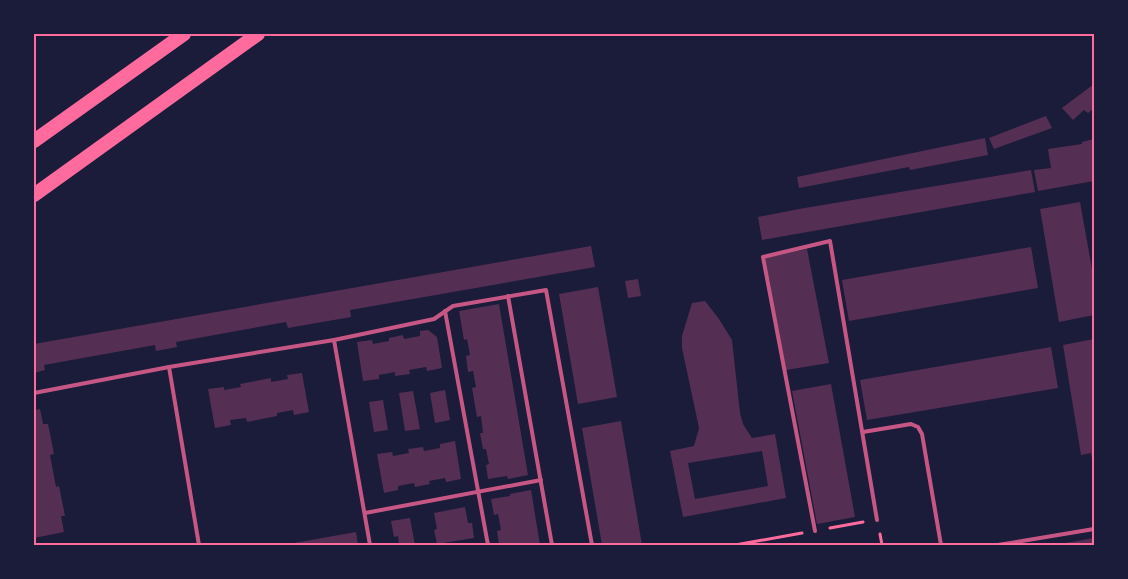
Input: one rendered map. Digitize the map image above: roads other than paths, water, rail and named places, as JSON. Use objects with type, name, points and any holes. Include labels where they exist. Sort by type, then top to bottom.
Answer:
[{"type":"highway","points":[[34,141],[184,34]]},
{"type":"highway","points":[[34,195],[258,34]]},
{"type":"lane","points":[[815,531],[763,257],[830,241],[878,520]]},
{"type":"lane","points":[[34,393],[169,367],[334,340],[434,319],[453,306],[546,290],[592,545]]},
{"type":"lane","points":[[508,296],[552,545]]},
{"type":"lane","points":[[445,311],[488,545]]},
{"type":"lane","points":[[334,340],[370,545]]},
{"type":"lane","points":[[169,367],[199,545]]},
{"type":"lane","points":[[863,432],[911,424],[918,427],[922,434],[941,545]]},
{"type":"lane","points":[[365,513],[541,480]]},
{"type":"lane","points":[[998,545],[1094,529]]}]
